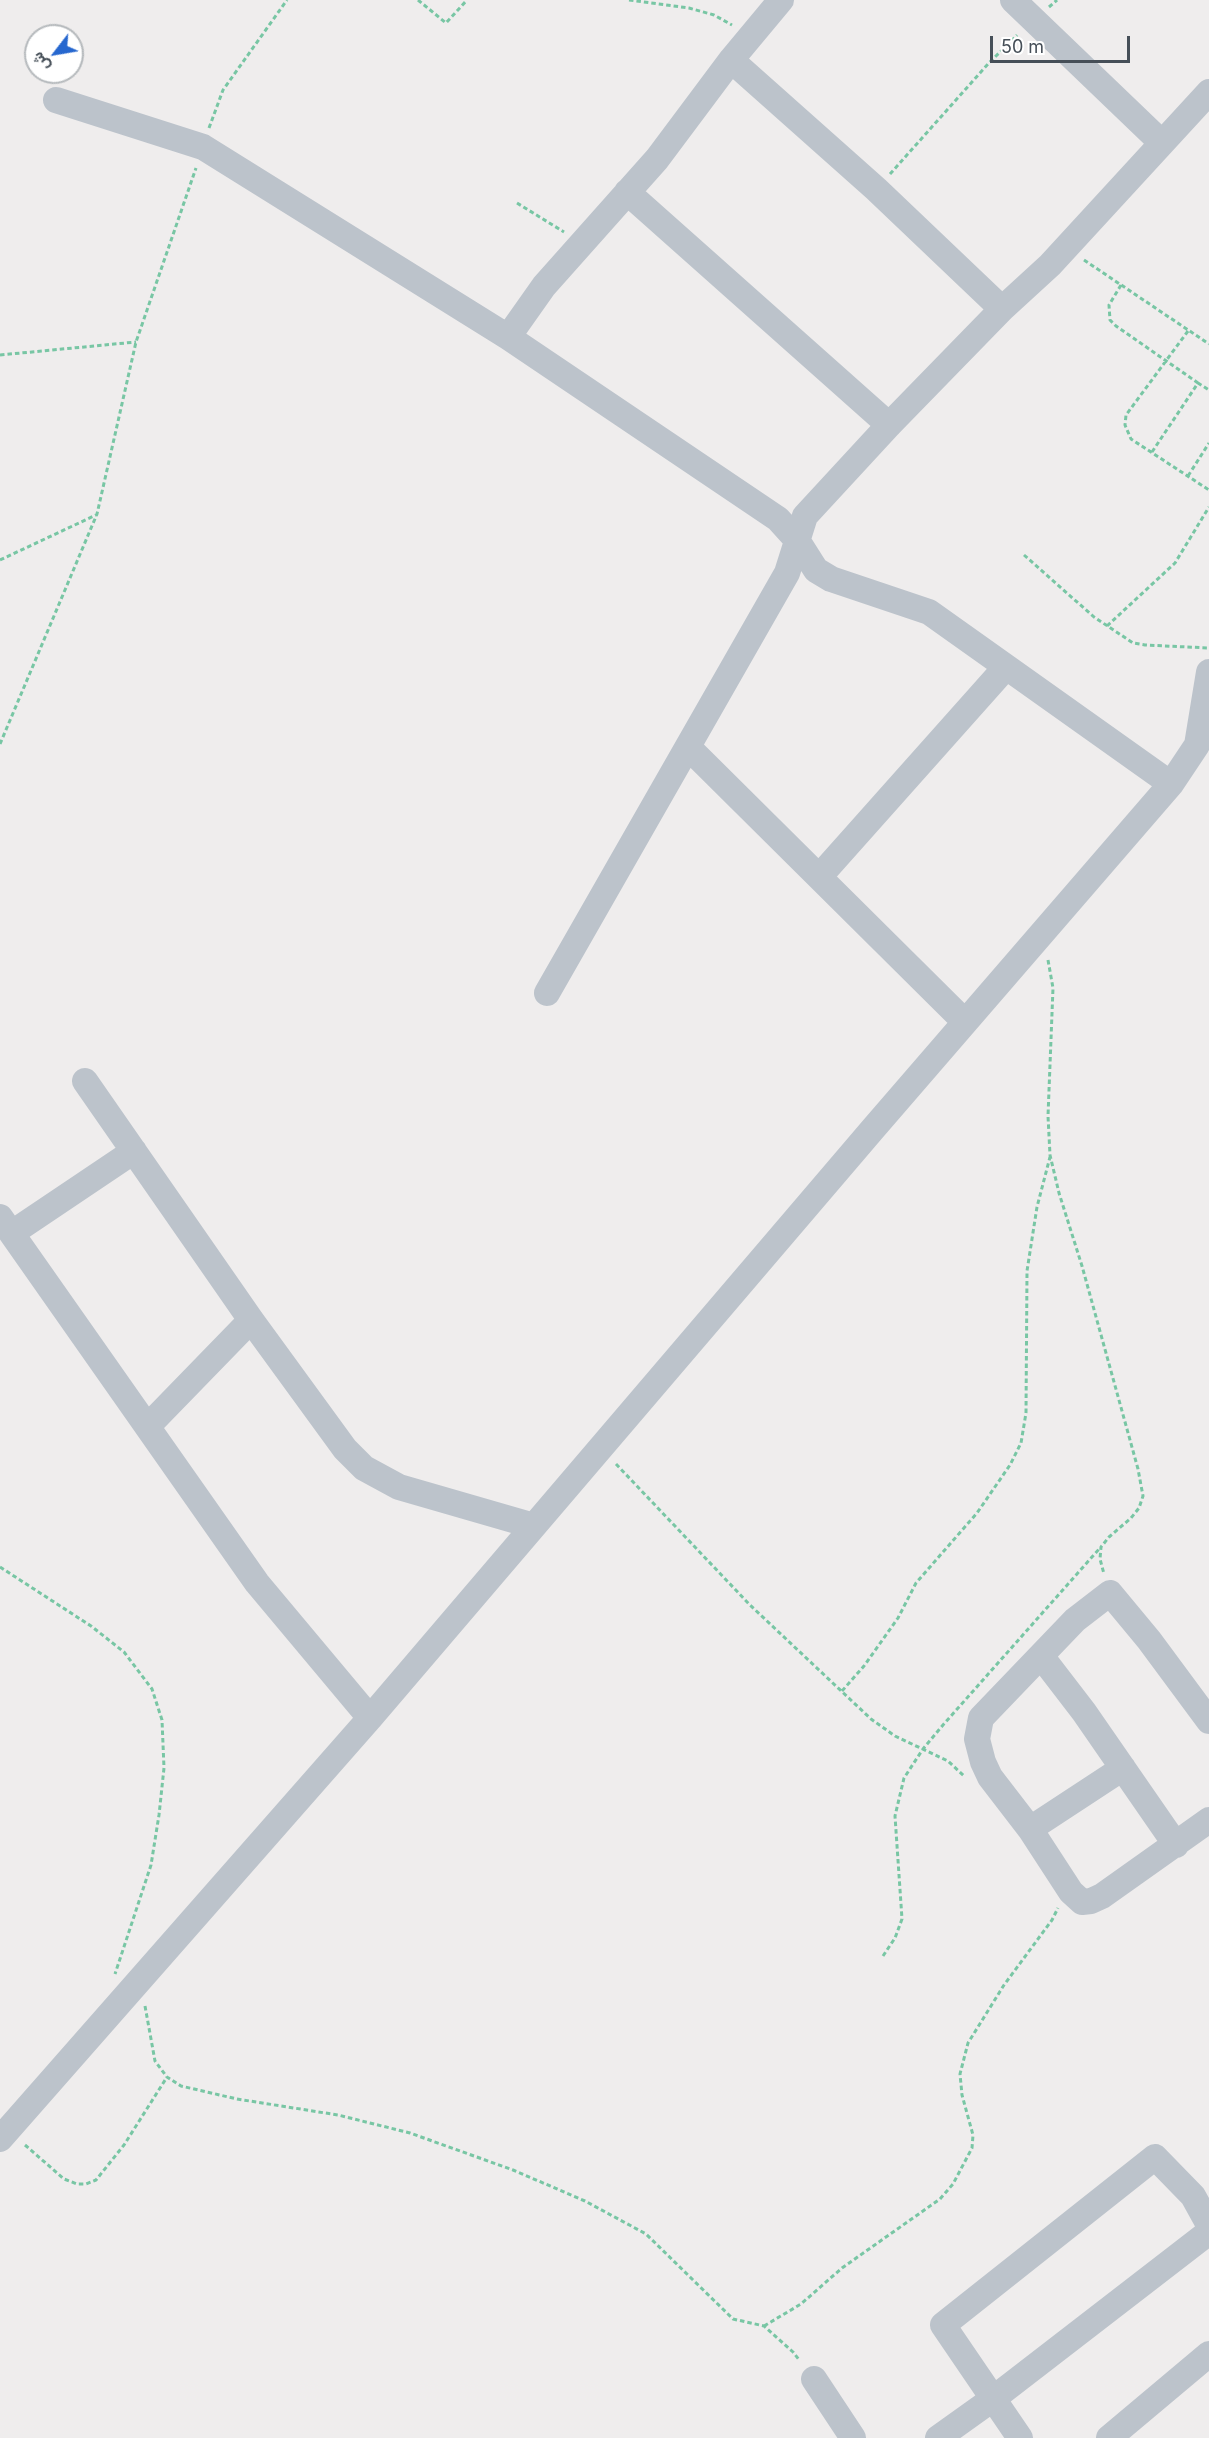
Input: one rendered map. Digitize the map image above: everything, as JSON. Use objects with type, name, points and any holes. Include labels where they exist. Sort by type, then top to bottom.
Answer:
[{"type":"street","points":[[508,337],[526,309],[581,242],[657,159],[731,60],[781,0]]},
{"type":"street","points":[[1013,0],[1162,143]]},
{"type":"street","points":[[731,60],[876,189],[1002,309]]},
{"type":"street","points":[[547,993],[787,573],[805,516],[889,425],[1002,309],[1066,248],[1209,92]]},
{"type":"street","points":[[56,100],[203,147],[508,337],[778,519],[797,540],[816,570],[831,579],[929,612],[1171,784]]},
{"type":"street","points":[[627,192],[889,425]]},
{"type":"street","points":[[819,877],[1006,667]]},
{"type":"street","points":[[4,2134],[370,1718],[1171,784],[1197,745],[1209,672]]},
{"type":"street","points":[[687,747],[965,1022]]},
{"type":"street","points":[[85,1081],[251,1320],[345,1449],[364,1468],[399,1487],[534,1526]]},
{"type":"street","points":[[134,1151],[6,1225],[257,1583],[370,1718]]},
{"type":"street","points":[[148,1426],[251,1320]]},
{"type":"street","points":[[1209,1721],[1149,1640],[1110,1593],[1075,1620],[981,1718],[977,1739],[986,1769],[1030,1829],[1076,1899],[1082,1902],[1102,1896],[1209,1820]]},
{"type":"street","points":[[1041,1656],[1124,1768],[1176,1845]]},
{"type":"street","points":[[1030,1829],[1124,1768]]},
{"type":"street","points":[[1020,2438],[943,2325],[1155,2157],[1201,2190],[1209,2225]]},
{"type":"street","points":[[938,2438],[994,2398],[1209,2232]]},
{"type":"street","points":[[1109,2438],[1209,2354]]},
{"type":"street","points":[[814,2379],[853,2438]]},
{"type":"path","points":[[0,744],[98,514],[136,342],[223,90],[287,0]]},
{"type":"path","points":[[418,0],[446,23],[467,0]]},
{"type":"path","points":[[629,0],[689,8],[714,15],[752,35]]},
{"type":"path","points":[[876,189],[988,64],[1057,0]]},
{"type":"path","points":[[517,203],[581,242]]},
{"type":"path","points":[[1066,248],[1209,344]]},
{"type":"path","points":[[1121,285],[1109,305],[1110,320],[1209,390]]},
{"type":"path","points":[[1188,331],[1126,415],[1125,425],[1131,439],[1209,490]]},
{"type":"path","points":[[0,355],[136,342]]},
{"type":"path","points":[[1152,452],[1198,383]]},
{"type":"path","points":[[1188,476],[1209,443]]},
{"type":"path","points":[[1107,626],[1175,563],[1209,507]]},
{"type":"path","points":[[0,560],[98,514]]},
{"type":"path","points":[[1024,555],[1107,626],[1133,643],[1209,648]]},
{"type":"path","points":[[1042,933],[1053,988],[1048,1116],[1050,1155],[1138,1469],[1143,1497],[1139,1508],[1131,1518],[1101,1547],[1100,1559],[1110,1593]]},
{"type":"path","points":[[842,1691],[864,1666],[898,1618],[916,1583],[977,1513],[1010,1465],[1021,1443],[1026,1413],[1027,1271],[1037,1207],[1050,1155]]},
{"type":"path","points":[[601,1447],[750,1605],[871,1719],[895,1736],[948,1761],[970,1782]]},
{"type":"path","points":[[0,1567],[91,1626],[124,1652],[152,1689],[162,1720],[164,1768],[151,1865],[115,1975]]},
{"type":"path","points":[[764,2326],[801,2304],[842,2268],[940,2199],[953,2184],[972,2148],[973,2135],[962,2095],[960,2074],[968,2043],[1004,1985],[1052,1920],[1058,1908],[1054,1898]]},
{"type":"path","points":[[142,1979],[155,2061],[167,2077],[181,2086],[197,2091],[338,2115],[410,2133],[513,2170],[585,2201],[646,2234],[733,2319],[764,2326],[793,2352],[814,2379]]},
{"type":"path","points":[[4,2134],[64,2180],[86,2184],[96,2180],[124,2145],[167,2077]]}]
